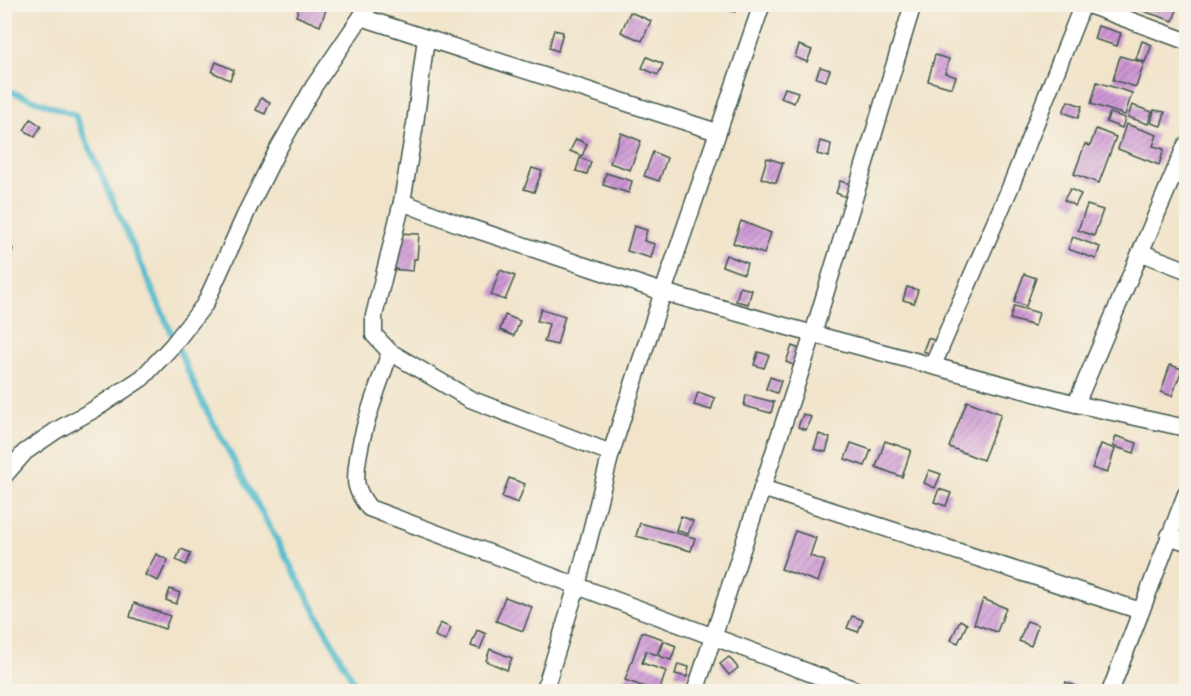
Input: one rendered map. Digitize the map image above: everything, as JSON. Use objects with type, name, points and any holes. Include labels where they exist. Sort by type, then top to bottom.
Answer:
[{"type":"street","points":[[544,692],[577,586],[611,453],[663,292],[762,4]]},
{"type":"street","points":[[695,692],[813,334],[914,4]]},
{"type":"street","points":[[933,365],[1010,188],[1084,4],[1186,41]]},
{"type":"street","points":[[4,476],[26,452],[57,430],[142,378],[172,346],[205,304],[277,152],[314,86],[365,11],[426,38],[717,132]]},
{"type":"street","points":[[426,38],[402,202],[374,316],[374,335],[390,352],[470,399],[611,453]]},
{"type":"street","points":[[1076,404],[1186,145]]},
{"type":"street","points":[[402,202],[456,223],[663,292],[1076,404],[1186,428]]},
{"type":"street","points":[[1142,253],[1186,270]]},
{"type":"street","points":[[390,352],[363,433],[356,481],[360,497],[369,508],[861,692]]},
{"type":"street","points":[[762,488],[1141,611]]},
{"type":"street","points":[[1110,692],[1186,494]]},
{"type":"street","points":[[1169,536],[1186,543]]},
{"type":"building","points":[[300,4],[328,4],[320,26],[296,16]]},
{"type":"building","points":[[715,4],[737,4],[735,12]]},
{"type":"building","points":[[1135,4],[1179,4],[1173,21],[1134,8]]},
{"type":"building","points":[[630,12],[651,21],[642,41],[621,32]]},
{"type":"building","points":[[1098,26],[1121,33],[1117,46],[1094,39]]},
{"type":"building","points":[[554,30],[563,32],[558,51],[549,48]]},
{"type":"building","points":[[1142,41],[1152,45],[1145,62],[1136,59]]},
{"type":"building","points":[[799,45],[812,50],[807,62],[795,57]]},
{"type":"building","points":[[935,55],[949,59],[945,73],[956,77],[952,88],[928,81]]},
{"type":"building","points":[[1120,56],[1144,63],[1136,87],[1113,80]]},
{"type":"building","points":[[647,57],[663,64],[658,75],[642,68]]},
{"type":"building","points":[[216,62],[234,70],[230,80],[212,72]]},
{"type":"building","points":[[820,67],[830,70],[826,81],[816,78]]},
{"type":"building","points":[[1097,82],[1132,93],[1125,115],[1091,104]]},
{"type":"building","points":[[785,88],[798,92],[794,103],[781,98]]},
{"type":"building","points":[[261,98],[270,102],[265,114],[256,110]]},
{"type":"building","points":[[1068,101],[1082,106],[1078,118],[1063,112]]},
{"type":"building","points":[[1132,105],[1152,112],[1148,124],[1128,117]]},
{"type":"building","points":[[1154,110],[1165,112],[1161,126],[1151,123]]},
{"type":"building","points":[[1110,113],[1125,118],[1122,128],[1106,122]]},
{"type":"building","points":[[31,119],[41,126],[35,137],[24,130]]},
{"type":"building","points":[[1126,124],[1157,135],[1153,146],[1164,149],[1159,165],[1118,149]]},
{"type":"building","points":[[1096,129],[1116,137],[1099,183],[1074,174],[1085,144],[1090,146]]},
{"type":"building","points":[[621,133],[641,141],[630,170],[610,163]]},
{"type":"building","points":[[576,139],[587,144],[582,156],[570,151]]},
{"type":"building","points":[[820,141],[831,144],[829,157],[817,154]]},
{"type":"building","points":[[653,152],[667,158],[659,181],[644,176]]},
{"type":"building","points":[[580,158],[591,162],[587,174],[576,171]]},
{"type":"building","points":[[767,158],[783,163],[776,183],[761,178]]},
{"type":"building","points":[[532,168],[542,171],[534,192],[524,189]]},
{"type":"building","points":[[606,173],[632,181],[629,193],[603,185]]},
{"type":"building","points":[[840,181],[850,184],[846,197],[836,193]]},
{"type":"building","points":[[1070,189],[1081,194],[1075,206],[1064,200]]},
{"type":"building","points":[[1087,205],[1103,210],[1094,236],[1078,230]]},
{"type":"building","points":[[741,221],[771,233],[764,254],[733,243]]},
{"type":"building","points":[[634,226],[647,230],[644,241],[655,244],[651,258],[627,251]]},
{"type":"building","points":[[394,233],[419,234],[417,259],[414,259],[413,271],[391,269]]},
{"type":"building","points":[[1073,237],[1100,247],[1096,259],[1068,249]]},
{"type":"building","points":[[4,246],[13,249],[9,260],[4,259]]},
{"type":"building","points":[[726,255],[747,263],[744,274],[722,266]]},
{"type":"building","points":[[500,270],[515,276],[505,300],[491,295]]},
{"type":"building","points":[[1024,274],[1036,278],[1026,306],[1014,302]]},
{"type":"building","points":[[740,287],[752,290],[748,304],[736,301]]},
{"type":"building","points":[[907,287],[918,290],[914,303],[903,300]]},
{"type":"building","points":[[1014,306],[1039,313],[1035,326],[1010,319]]},
{"type":"building","points":[[541,309],[565,316],[557,345],[544,342],[549,324],[537,321]]},
{"type":"building","points":[[505,315],[520,321],[514,336],[500,330]]},
{"type":"building","points":[[928,338],[939,342],[934,355],[923,351]]},
{"type":"building","points":[[792,346],[804,351],[798,367],[786,362]]},
{"type":"building","points":[[758,352],[769,355],[764,368],[754,365]]},
{"type":"building","points":[[1170,365],[1182,369],[1172,396],[1161,392]]},
{"type":"building","points":[[770,377],[781,381],[777,393],[766,389]]},
{"type":"building","points":[[698,392],[715,398],[711,410],[694,405]]},
{"type":"building","points":[[746,395],[774,402],[771,413],[744,406]]},
{"type":"building","points":[[967,401],[1001,414],[983,460],[949,447]]},
{"type":"building","points":[[803,414],[811,417],[806,430],[798,427]]},
{"type":"building","points":[[819,434],[830,438],[826,452],[814,449]]},
{"type":"building","points":[[1116,436],[1137,443],[1134,453],[1113,446]]},
{"type":"building","points":[[885,441],[911,450],[902,477],[876,467]]},
{"type":"building","points":[[851,443],[871,450],[865,466],[845,459]]},
{"type":"building","points":[[1101,444],[1115,449],[1107,473],[1092,468]]},
{"type":"building","points":[[929,470],[941,474],[935,488],[924,483]]},
{"type":"building","points":[[509,478],[525,484],[518,503],[502,497]]},
{"type":"building","points":[[939,489],[951,493],[946,506],[934,502]]},
{"type":"building","points":[[681,516],[693,521],[688,534],[676,530]]},
{"type":"building","points":[[640,523],[695,538],[691,551],[636,536]]},
{"type":"building","points":[[795,531],[816,538],[810,556],[825,561],[818,582],[781,569]]},
{"type":"building","points":[[181,549],[191,553],[186,565],[176,560]]},
{"type":"building","points":[[156,554],[168,560],[158,581],[145,575]]},
{"type":"building","points":[[170,589],[180,593],[176,604],[166,600]]},
{"type":"building","points":[[505,597],[532,607],[523,631],[496,621]]},
{"type":"building","points":[[983,599],[1006,608],[997,632],[974,624]]},
{"type":"building","points":[[134,603],[170,616],[165,629],[130,617]]},
{"type":"building","points":[[852,616],[863,620],[858,632],[847,628]]},
{"type":"building","points":[[960,620],[967,624],[958,643],[951,640]]},
{"type":"building","points":[[1027,621],[1038,625],[1031,646],[1019,641]]},
{"type":"building","points":[[440,623],[451,628],[445,641],[435,636]]},
{"type":"building","points":[[477,630],[486,634],[480,649],[471,646]]},
{"type":"building","points":[[642,632],[663,639],[657,655],[646,651],[642,663],[666,671],[659,692],[625,680]]},
{"type":"building","points":[[664,641],[676,646],[671,660],[659,656]]},
{"type":"building","points":[[490,649],[512,658],[507,670],[486,661]]},
{"type":"building","points":[[729,657],[738,668],[729,675],[720,664]]},
{"type":"building","points":[[678,664],[689,667],[687,677],[675,674]]},
{"type":"building","points":[[1066,682],[1076,686],[1074,692],[1063,692]]},
{"type":"waterway","points":[[4,89],[75,115],[202,402],[359,692]]}]
